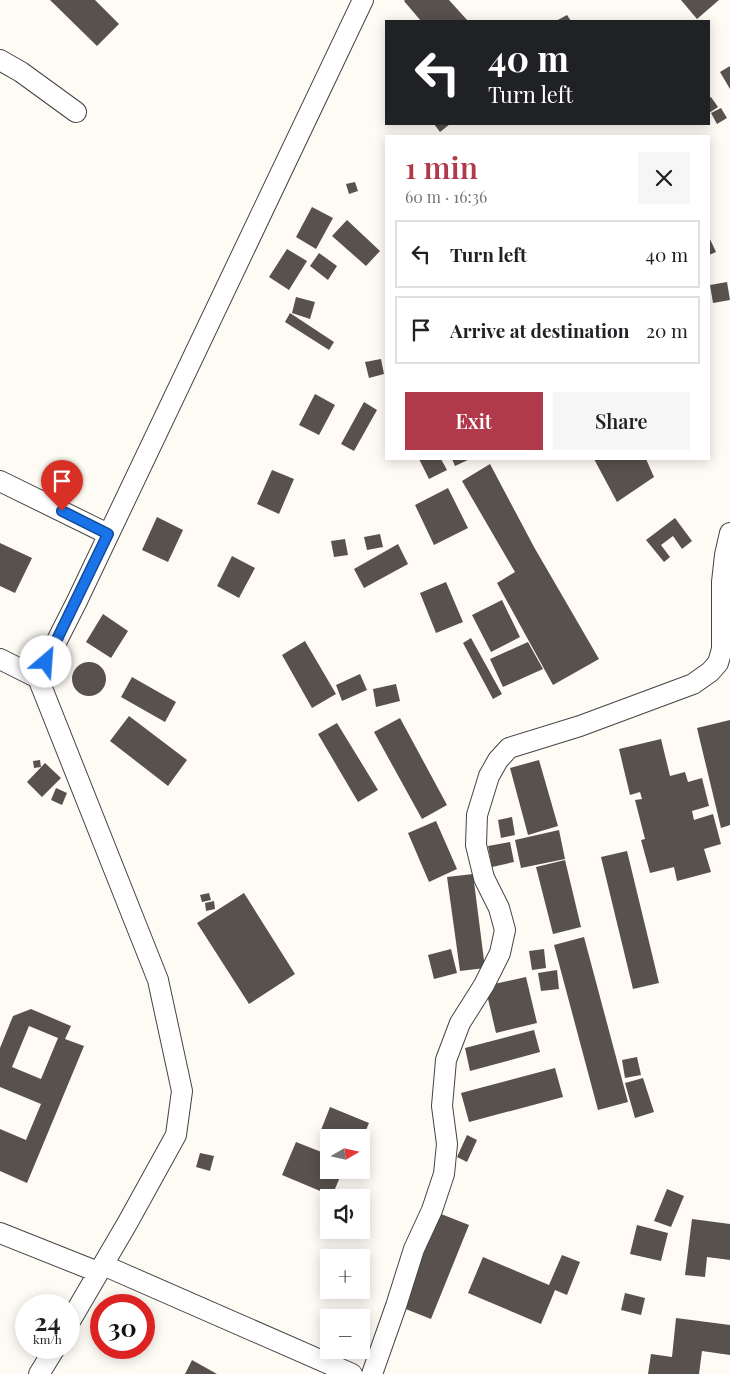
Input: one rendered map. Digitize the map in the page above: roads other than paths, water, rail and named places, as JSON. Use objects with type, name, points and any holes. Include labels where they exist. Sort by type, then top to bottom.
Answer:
[{"type":"street","points":[[38,678],[363,0]]},
{"type":"street","points":[[0,60],[21,72],[76,112]]},
{"type":"street","points":[[0,481],[108,534]]},
{"type":"street","points":[[372,1374],[414,1249],[432,1210],[444,1174],[447,1144],[442,1106],[446,1060],[460,1023],[484,985],[500,953],[505,930],[499,908],[484,878],[476,845],[476,815],[489,776],[498,760],[509,748],[580,726],[693,684],[710,672],[718,663],[722,649],[722,582],[730,533]]},
{"type":"street","points":[[0,659],[38,678],[158,980],[182,1091],[176,1135],[80,1304]]},
{"type":"street","points":[[0,1232],[101,1268],[352,1374]]},
{"type":"street","points":[[39,1374],[48,1359]]}]
